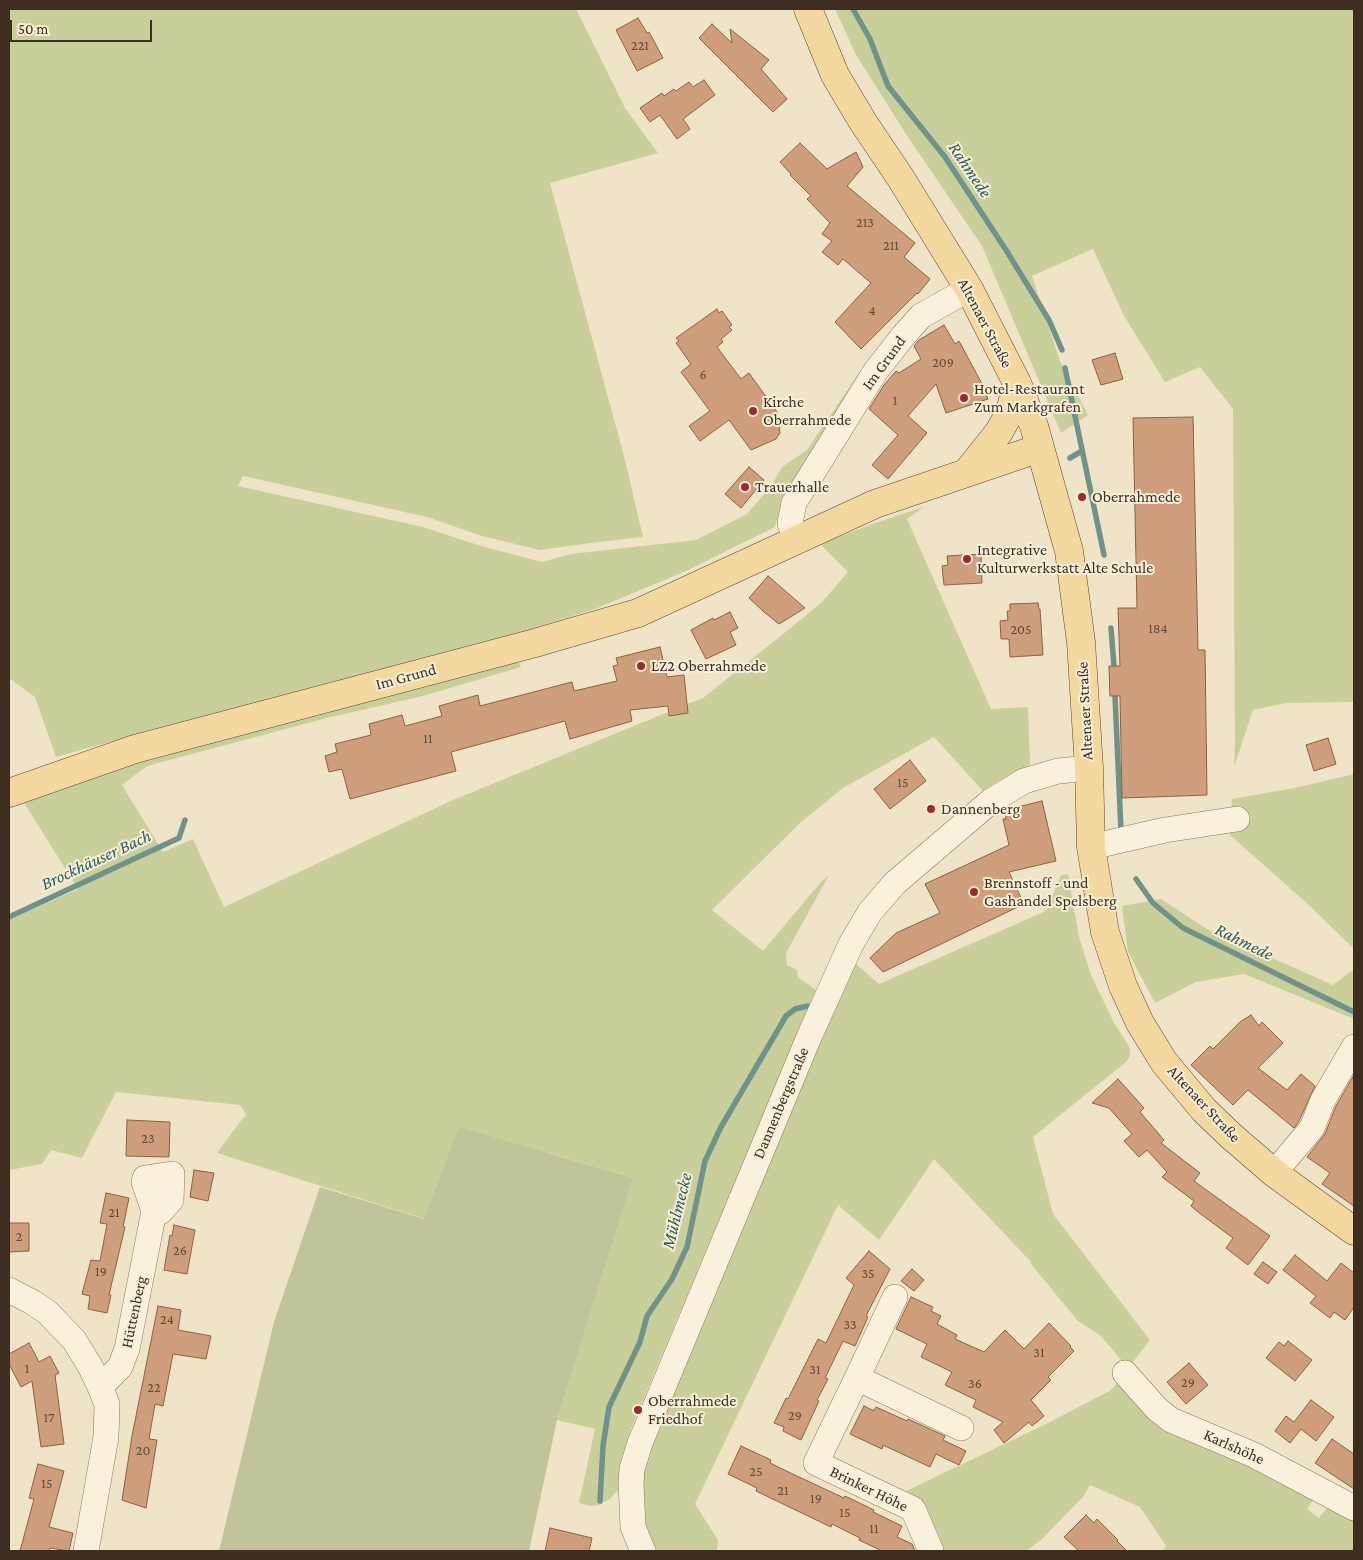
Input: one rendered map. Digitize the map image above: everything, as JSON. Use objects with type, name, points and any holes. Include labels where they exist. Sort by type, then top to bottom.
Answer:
[{"type":"main road","name":"Altenaer Straße","points":[[808,9],[835,75],[862,122],[900,177],[969,289],[1017,383],[1034,426],[1069,551],[1081,642],[1089,768],[1091,847],[1105,932],[1123,986],[1140,1023],[1164,1062],[1204,1110],[1274,1173],[1354,1231]]},
{"type":"main road","points":[[967,472],[999,432],[1010,412],[1017,383]]},
{"type":"main road","name":"Im Grund","points":[[9,793],[135,749],[535,643],[638,613],[875,504],[1040,448]]},
{"type":"street","name":"Im Grund","points":[[796,540],[790,523],[794,502],[875,372],[921,316],[969,289]]},
{"type":"street","name":"Dannenbergstraße","points":[[643,1551],[633,1527],[631,1483],[632,1469],[640,1443],[809,1036],[851,944],[870,912],[895,883],[991,801],[1024,781],[1058,771],[1089,768]]},
{"type":"street","points":[[1091,847],[1165,830],[1237,819]]},
{"type":"street","points":[[1274,1173],[1312,1128],[1323,1100],[1354,1047]]},
{"type":"street","name":"Hüttenberg","points":[[100,1387],[120,1367],[127,1349],[154,1211]]},
{"type":"street","points":[[9,1290],[47,1312],[74,1340],[90,1366],[107,1404],[106,1437],[86,1551]]},
{"type":"street","name":"Brinker Höhe","points":[[895,1296],[816,1463],[913,1509],[931,1551]]},
{"type":"street","name":"Karlshöhe","points":[[1125,1373],[1158,1409],[1171,1420],[1254,1455],[1354,1508]]},
{"type":"street","points":[[857,1378],[962,1428]]},
{"type":"green space","points":[[9,9],[576,9],[625,108],[658,153],[550,183],[625,460],[643,537],[540,550],[482,536],[427,517],[243,476],[238,486],[423,527],[481,546],[542,562],[571,554],[696,540],[747,514],[771,486],[782,467],[807,450],[861,370],[863,371],[781,505],[775,527],[686,571],[595,609],[478,646],[56,757],[35,697],[9,678]]},
{"type":"green space","points":[[835,9],[1354,9],[1354,702],[1286,703],[1253,710],[1234,767],[1233,409],[1200,367],[1165,382],[1124,316],[1093,249],[1032,276],[1060,361],[1088,415],[1061,433],[982,246],[906,134],[856,55]]},
{"type":"green space","points":[[924,507],[907,519],[991,709],[1028,707],[1030,765],[983,791],[934,737],[843,788],[800,823],[712,910],[763,951],[829,875],[786,953],[787,965],[797,970],[798,977],[816,990],[631,1428],[620,1465],[618,1490],[610,1499],[599,1505],[591,1506],[579,1503],[595,1429],[557,1420],[633,1178],[545,1152],[425,1219],[217,1153],[246,1114],[240,1105],[116,1092],[82,1158],[51,1150],[42,1164],[9,1170],[9,920],[78,889],[21,798],[114,765],[517,660],[519,662],[521,667],[423,696],[327,718],[147,766],[122,785],[163,852],[193,839],[224,907],[453,800],[668,712],[669,716],[688,713],[687,704],[703,698],[793,626],[822,602],[848,572],[820,544]]},
{"type":"green space","points":[[1354,774],[1354,949],[1310,906],[1230,835],[1232,799],[1299,787]]},
{"type":"green space","points":[[1068,874],[1079,937],[1091,975],[1114,1023],[1130,1048],[1130,1056],[1126,1062],[1033,1137],[1053,1214],[1150,1340],[1128,1368],[1101,1336],[1078,1321],[1031,1262],[934,1159],[879,1240],[838,1205],[695,1504],[718,1540],[717,1551],[656,1551],[644,1519],[642,1469],[853,961],[879,984],[1046,911],[1061,875]]},
{"type":"green space","points":[[1161,899],[1207,929],[1333,985],[1354,969],[1354,1019],[1244,974],[1196,982],[1155,1003],[1128,952],[1122,906]]},
{"type":"green space","points":[[459,1127],[633,1178],[557,1420],[529,1551],[219,1551],[274,1322],[320,1187],[424,1219]]},
{"type":"green space","points":[[1121,1378],[1316,1496],[1307,1509],[1319,1518],[1330,1504],[1354,1517],[1354,1551],[1163,1551],[1166,1546],[1140,1507],[1090,1485],[1083,1497],[1041,1540],[1026,1551],[942,1551],[902,1493],[1050,1422],[1111,1390]]},
{"type":"building","points":[[638,18],[647,33],[649,32],[663,58],[637,71],[616,30]]},
{"type":"building","points":[[712,24],[732,43],[730,29],[769,60],[761,69],[787,99],[773,112],[699,38]]},
{"type":"building","points":[[704,80],[715,95],[683,119],[690,129],[677,139],[660,115],[650,122],[640,108],[662,93],[664,96],[674,89],[676,91],[689,82],[693,87]]},
{"type":"building","points":[[800,143],[827,169],[856,152],[863,167],[847,186],[915,243],[904,257],[930,279],[918,294],[861,349],[835,322],[871,283],[843,259],[838,265],[822,252],[832,241],[822,234],[830,223],[807,199],[811,196],[780,162]]},
{"type":"building","points":[[717,309],[719,313],[722,311],[732,325],[729,327],[732,330],[721,339],[723,342],[717,347],[741,379],[749,373],[777,412],[780,433],[776,439],[751,450],[729,420],[700,441],[689,426],[710,411],[681,372],[691,364],[676,343],[679,341],[676,338]]},
{"type":"building","points":[[944,325],[955,344],[959,341],[988,399],[946,413],[936,384],[908,416],[927,433],[888,479],[872,465],[898,435],[869,409],[884,385],[896,371],[899,373],[921,359],[914,346],[919,340]]},
{"type":"building","points":[[1115,353],[1123,379],[1101,385],[1092,360]]},
{"type":"building","points":[[1193,417],[1198,650],[1205,650],[1207,795],[1122,798],[1120,696],[1110,696],[1109,666],[1120,666],[1118,608],[1137,608],[1133,418]]},
{"type":"building","name":"Trauerhalle","points":[[749,467],[764,480],[741,508],[725,494]]},
{"type":"building","name":"Integrative Kulturwerkstatt Alte Schule","points":[[981,554],[982,583],[944,585],[942,566],[948,565],[947,556]]},
{"type":"building","points":[[768,576],[805,608],[779,624],[749,598]]},
{"type":"building","points":[[1038,603],[1043,655],[1010,657],[1009,639],[1001,639],[1000,621],[1008,620],[1007,611],[1010,611],[1010,604]]},
{"type":"building","points":[[730,612],[738,628],[730,632],[736,645],[706,659],[691,630],[713,618],[714,620]]},
{"type":"building","points":[[660,647],[667,677],[684,675],[688,713],[669,716],[668,706],[630,710],[632,721],[570,739],[565,721],[451,752],[456,771],[350,799],[342,769],[329,772],[325,756],[337,752],[335,744],[371,735],[369,724],[402,715],[405,726],[442,716],[439,706],[478,695],[480,706],[572,682],[574,691],[617,681],[613,666],[618,665],[616,658]]},
{"type":"building","points":[[1328,738],[1336,764],[1314,771],[1306,745]]},
{"type":"building","points":[[910,760],[926,781],[890,809],[874,789]]},
{"type":"building","name":"Brennstoff - und Gashandel Spelsberg","points":[[1042,801],[1056,861],[1009,872],[1024,904],[883,972],[870,958],[896,933],[940,913],[925,884],[1009,845],[1003,819],[1006,819],[1005,810]]},
{"type":"building","points":[[1251,1015],[1259,1026],[1262,1022],[1283,1043],[1258,1068],[1287,1090],[1301,1074],[1315,1086],[1294,1128],[1248,1090],[1233,1105],[1191,1065],[1210,1046],[1213,1049],[1240,1022]]},
{"type":"building","points":[[1354,1075],[1354,1206],[1322,1184],[1330,1173],[1307,1157],[1325,1134],[1336,1106]]},
{"type":"building","points":[[1118,1079],[1144,1108],[1140,1112],[1164,1140],[1161,1143],[1200,1173],[1194,1181],[1270,1236],[1248,1265],[1226,1248],[1233,1238],[1191,1206],[1194,1201],[1162,1177],[1167,1172],[1147,1150],[1139,1157],[1124,1141],[1132,1134],[1109,1108],[1092,1103]]},
{"type":"building","points":[[127,1120],[170,1122],[169,1157],[126,1156]]},
{"type":"building","points":[[194,1170],[214,1173],[208,1201],[190,1197]]},
{"type":"building","points":[[106,1193],[129,1198],[123,1227],[125,1227],[109,1295],[111,1295],[107,1313],[88,1309],[90,1296],[82,1294],[91,1260],[100,1261],[107,1224],[100,1223]]},
{"type":"building","points":[[9,1223],[29,1223],[29,1251],[9,1252]]},
{"type":"building","points":[[174,1225],[195,1230],[187,1274],[164,1270],[170,1235],[172,1236]]},
{"type":"building","points":[[869,1251],[890,1269],[866,1316],[868,1317],[855,1346],[843,1341],[825,1378],[828,1379],[817,1400],[819,1401],[801,1440],[783,1431],[784,1427],[774,1423],[818,1339],[826,1343],[854,1285],[846,1278]]},
{"type":"building","points":[[1295,1255],[1327,1281],[1341,1263],[1354,1273],[1354,1307],[1345,1320],[1334,1312],[1330,1318],[1310,1303],[1316,1296],[1283,1270]]},
{"type":"building","points":[[1263,1262],[1277,1272],[1268,1284],[1254,1274]]},
{"type":"building","points":[[912,1269],[924,1280],[914,1291],[901,1281]]},
{"type":"building","points":[[911,1297],[933,1307],[931,1311],[941,1316],[937,1324],[957,1335],[955,1339],[984,1352],[1005,1330],[1024,1349],[1049,1323],[1074,1351],[1048,1377],[1051,1380],[1031,1400],[1044,1416],[1032,1426],[1029,1422],[1004,1443],[994,1430],[1003,1422],[973,1407],[976,1400],[945,1385],[952,1372],[921,1357],[927,1344],[896,1329]]},
{"type":"building","points":[[158,1306],[181,1310],[178,1330],[211,1336],[206,1359],[173,1354],[163,1406],[155,1404],[149,1439],[157,1440],[146,1508],[122,1500],[132,1436]]},
{"type":"building","points":[[1288,1341],[1312,1360],[1295,1381],[1266,1358],[1279,1342],[1284,1346]]},
{"type":"building","points":[[29,1343],[39,1362],[50,1356],[59,1373],[55,1375],[64,1444],[41,1447],[32,1381],[21,1387],[9,1364],[9,1354]]},
{"type":"building","points":[[1189,1363],[1208,1385],[1186,1404],[1167,1382]]},
{"type":"building","points":[[1311,1400],[1334,1417],[1316,1441],[1301,1429],[1290,1443],[1275,1431],[1286,1416],[1294,1422]]},
{"type":"building","points":[[864,1406],[874,1411],[876,1407],[945,1436],[943,1440],[966,1451],[959,1465],[936,1454],[930,1467],[883,1445],[882,1449],[850,1434]]},
{"type":"building","points":[[1332,1439],[1354,1454],[1354,1489],[1315,1463]]},
{"type":"building","points":[[741,1446],[771,1460],[770,1463],[844,1498],[845,1496],[902,1526],[897,1537],[912,1544],[915,1551],[882,1551],[832,1524],[831,1527],[756,1491],[757,1488],[728,1474]]},
{"type":"building","points":[[38,1464],[64,1471],[49,1527],[73,1533],[69,1551],[50,1548],[49,1551],[20,1551],[34,1499],[29,1498]]},
{"type":"building","points":[[1086,1515],[1094,1523],[1097,1519],[1127,1551],[1079,1551],[1064,1537]]},
{"type":"building","points":[[550,1528],[592,1538],[589,1551],[545,1551]]},
{"type":"waterway","name":"Rahmede","points":[[853,9],[870,39],[888,86],[945,157],[1049,320],[1062,350]]},
{"type":"waterway","name":"Rahmede","points":[[1065,368],[1104,555]]},
{"type":"waterway","name":"Brockhäuser Bach","points":[[1070,458],[1082,451]]},
{"type":"waterway","name":"Rahmede","points":[[1111,628],[1114,666]]},
{"type":"waterway","name":"Rahmede","points":[[1115,696],[1121,831]]},
{"type":"waterway","name":"Brockhäuser Bach","points":[[9,917],[179,838],[185,820]]},
{"type":"waterway","name":"Rahmede","points":[[1136,879],[1153,903],[1183,928],[1354,1012]]},
{"type":"waterway","name":"Mühlmecke","points":[[600,1501],[603,1446],[609,1407],[640,1342],[647,1316],[672,1279],[687,1247],[705,1161],[721,1127],[786,1016],[795,1009],[808,1006]]},
{"type":"place","name":"Hotel-Restaurant Zum Markgrafen","points":[[964,398]]},
{"type":"place","name":"Kirche Oberrahmede","points":[[753,411]]},
{"type":"place","name":"Trauerhalle","points":[[745,487]]},
{"type":"place","name":"Oberrahmede","points":[[1082,497]]},
{"type":"place","name":"Integrative Kulturwerkstatt Alte Schule","points":[[967,559]]},
{"type":"place","name":"LZ2 Oberrahmede","points":[[641,666]]},
{"type":"place","name":"Dannenberg","points":[[931,809]]},
{"type":"place","name":"Brennstoff - und Gashandel Spelsberg","points":[[974,892]]},
{"type":"place","name":"Oberrahmede Friedhof","points":[[638,1410]]}]
